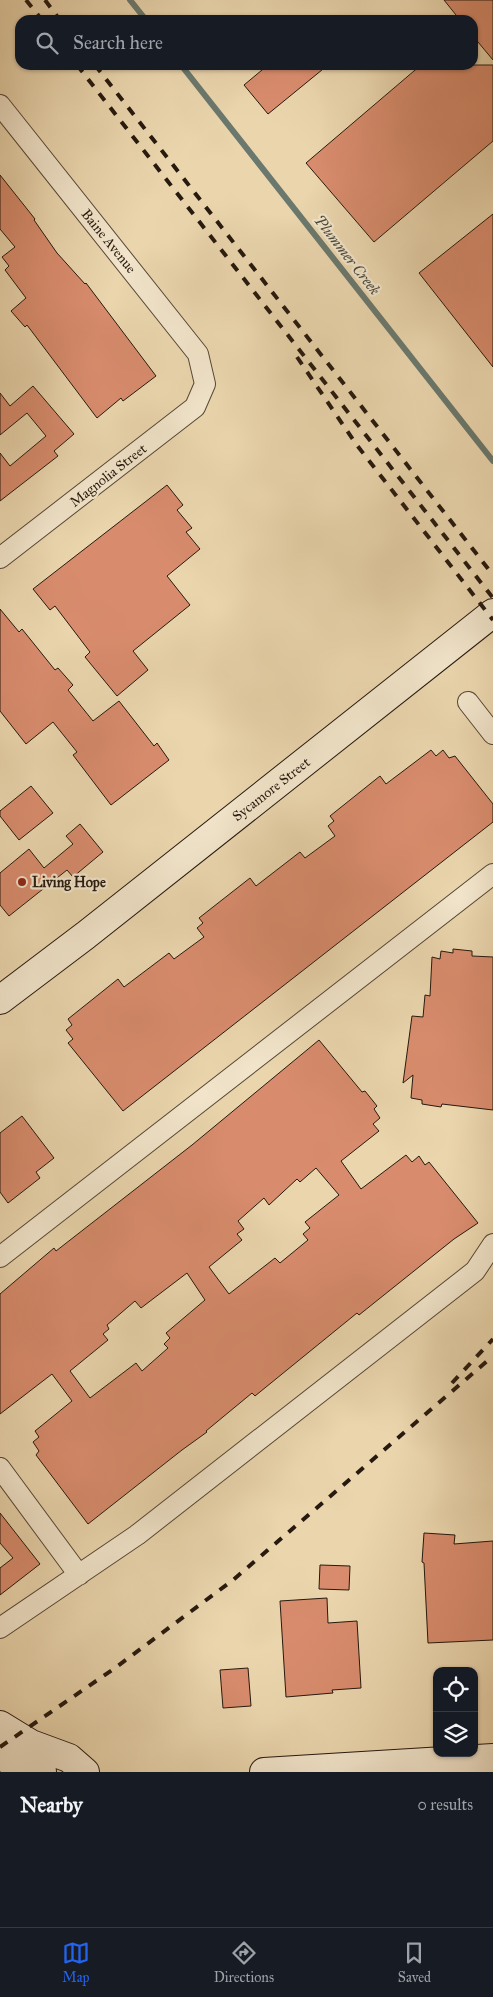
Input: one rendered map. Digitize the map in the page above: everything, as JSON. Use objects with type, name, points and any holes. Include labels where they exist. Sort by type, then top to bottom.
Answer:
[{"type":"street","name":"Baine Avenue","points":[[1,109],[198,354],[205,384]]},
{"type":"street","name":"Magnolia Street","points":[[0,558],[195,408],[205,384]]},
{"type":"street","name":"Sycamore Street","points":[[0,1000],[86,935],[493,613]]},
{"type":"street","points":[[468,702],[493,734]]},
{"type":"street","points":[[0,1257],[493,874]]},
{"type":"street","points":[[0,1628],[137,1535],[475,1271],[493,1244]]},
{"type":"street","points":[[0,1468],[79,1575]]},
{"type":"street","points":[[42,1772],[10,1761],[5,1739],[69,1758],[86,1772]]},
{"type":"street","points":[[264,1772],[396,1769],[493,1758]]},
{"type":"building","points":[[444,0],[493,0],[493,60],[478,42],[478,15],[456,15]]},
{"type":"building","points":[[478,65],[493,65],[493,141],[374,242],[306,163],[415,70],[478,70]]},
{"type":"building","points":[[262,70],[322,70],[268,114],[244,85]]},
{"type":"building","points":[[0,175],[35,219],[57,253],[86,283],[156,376],[123,401],[121,398],[97,418],[27,325],[25,327],[11,311],[26,298],[5,270],[9,266],[2,257],[15,247],[0,229]]},
{"type":"building","points":[[493,214],[493,367],[419,273]]},
{"type":"building","points":[[33,386],[74,434],[54,451],[58,456],[0,501],[0,453],[10,466],[46,436],[27,413],[0,435],[0,393],[10,406]]},
{"type":"building","points":[[167,485],[183,505],[177,510],[192,528],[186,532],[200,549],[167,576],[190,605],[133,651],[148,670],[117,696],[85,657],[90,652],[55,606],[50,610],[33,589]]},
{"type":"building","points":[[0,609],[19,632],[22,629],[55,670],[58,668],[73,685],[68,690],[93,721],[119,701],[154,746],[157,743],[169,760],[111,805],[73,755],[77,752],[53,722],[26,744],[0,711]]},
{"type":"building","points":[[431,750],[436,756],[443,750],[449,758],[455,756],[493,804],[493,822],[123,1111],[68,1043],[73,1039],[66,1030],[72,1025],[68,1019],[118,979],[124,987],[169,953],[174,959],[204,937],[197,928],[203,923],[199,918],[250,878],[256,886],[300,852],[305,858],[335,836],[328,826],[334,821],[330,816],[380,776],[386,784]]},
{"type":"building","points":[[31,786],[53,813],[19,840],[0,816],[0,811]]},
{"type":"building","points":[[80,824],[103,852],[73,877],[67,870],[9,916],[0,905],[0,873],[29,849],[44,868],[73,844],[66,836]]},
{"type":"building","points":[[453,949],[472,951],[472,956],[493,957],[493,1110],[442,1104],[441,1107],[422,1104],[422,1100],[411,1098],[413,1075],[403,1083],[412,1016],[423,1017],[425,995],[430,996],[432,957],[440,959],[441,951],[453,953]]},
{"type":"building","points":[[319,1040],[362,1092],[365,1091],[377,1106],[374,1109],[380,1118],[373,1124],[379,1131],[341,1161],[361,1189],[406,1155],[412,1162],[419,1156],[425,1165],[429,1162],[478,1223],[454,1239],[359,1315],[357,1313],[255,1396],[252,1393],[207,1432],[88,1524],[36,1455],[39,1451],[33,1442],[39,1437],[35,1431],[72,1401],[52,1374],[0,1414],[0,1294],[54,1248],[56,1251],[192,1145]],"holes":[[[316,1168],[339,1195],[305,1222],[310,1228],[303,1234],[308,1240],[280,1263],[275,1258],[229,1294],[209,1267],[242,1240],[237,1234],[244,1229],[238,1221],[264,1198],[269,1205],[297,1179],[300,1182]],[[187,1273],[205,1300],[166,1333],[170,1338],[164,1344],[168,1348],[142,1371],[136,1363],[90,1398],[70,1371],[108,1340],[103,1334],[109,1329],[107,1325],[135,1301],[141,1308]]]},
{"type":"building","points":[[22,1116],[54,1158],[36,1172],[40,1178],[8,1203],[0,1192],[0,1133]]},
{"type":"building","points":[[0,1513],[40,1564],[0,1595],[0,1568],[13,1558],[0,1543]]},
{"type":"building","points":[[424,1533],[455,1535],[454,1544],[493,1541],[493,1640],[428,1643],[424,1563],[422,1562]]},
{"type":"building","points":[[320,1565],[350,1566],[349,1590],[319,1589]]},
{"type":"building","points":[[327,1598],[328,1623],[357,1621],[361,1688],[332,1690],[333,1693],[286,1697],[280,1601]]},
{"type":"building","points":[[248,1668],[251,1706],[223,1708],[220,1670]]},
{"type":"waterway","name":"Plummer Creek","points":[[130,0],[142,15]]},
{"type":"waterway","name":"Plummer Creek","points":[[185,70],[493,461]]},
{"type":"railway","points":[[26,0],[38,15]]},
{"type":"railway","points":[[45,0],[56,15]]},
{"type":"railway","points":[[81,70],[493,598]]},
{"type":"railway","points":[[99,70],[493,575]]},
{"type":"railway","points":[[297,357],[356,444],[493,620]]},
{"type":"railway","points":[[452,1383],[493,1339]]},
{"type":"railway","points":[[0,1747],[115,1668],[233,1580],[493,1356]]},
{"type":"place","name":"Living Hope","points":[[22,882]]}]
